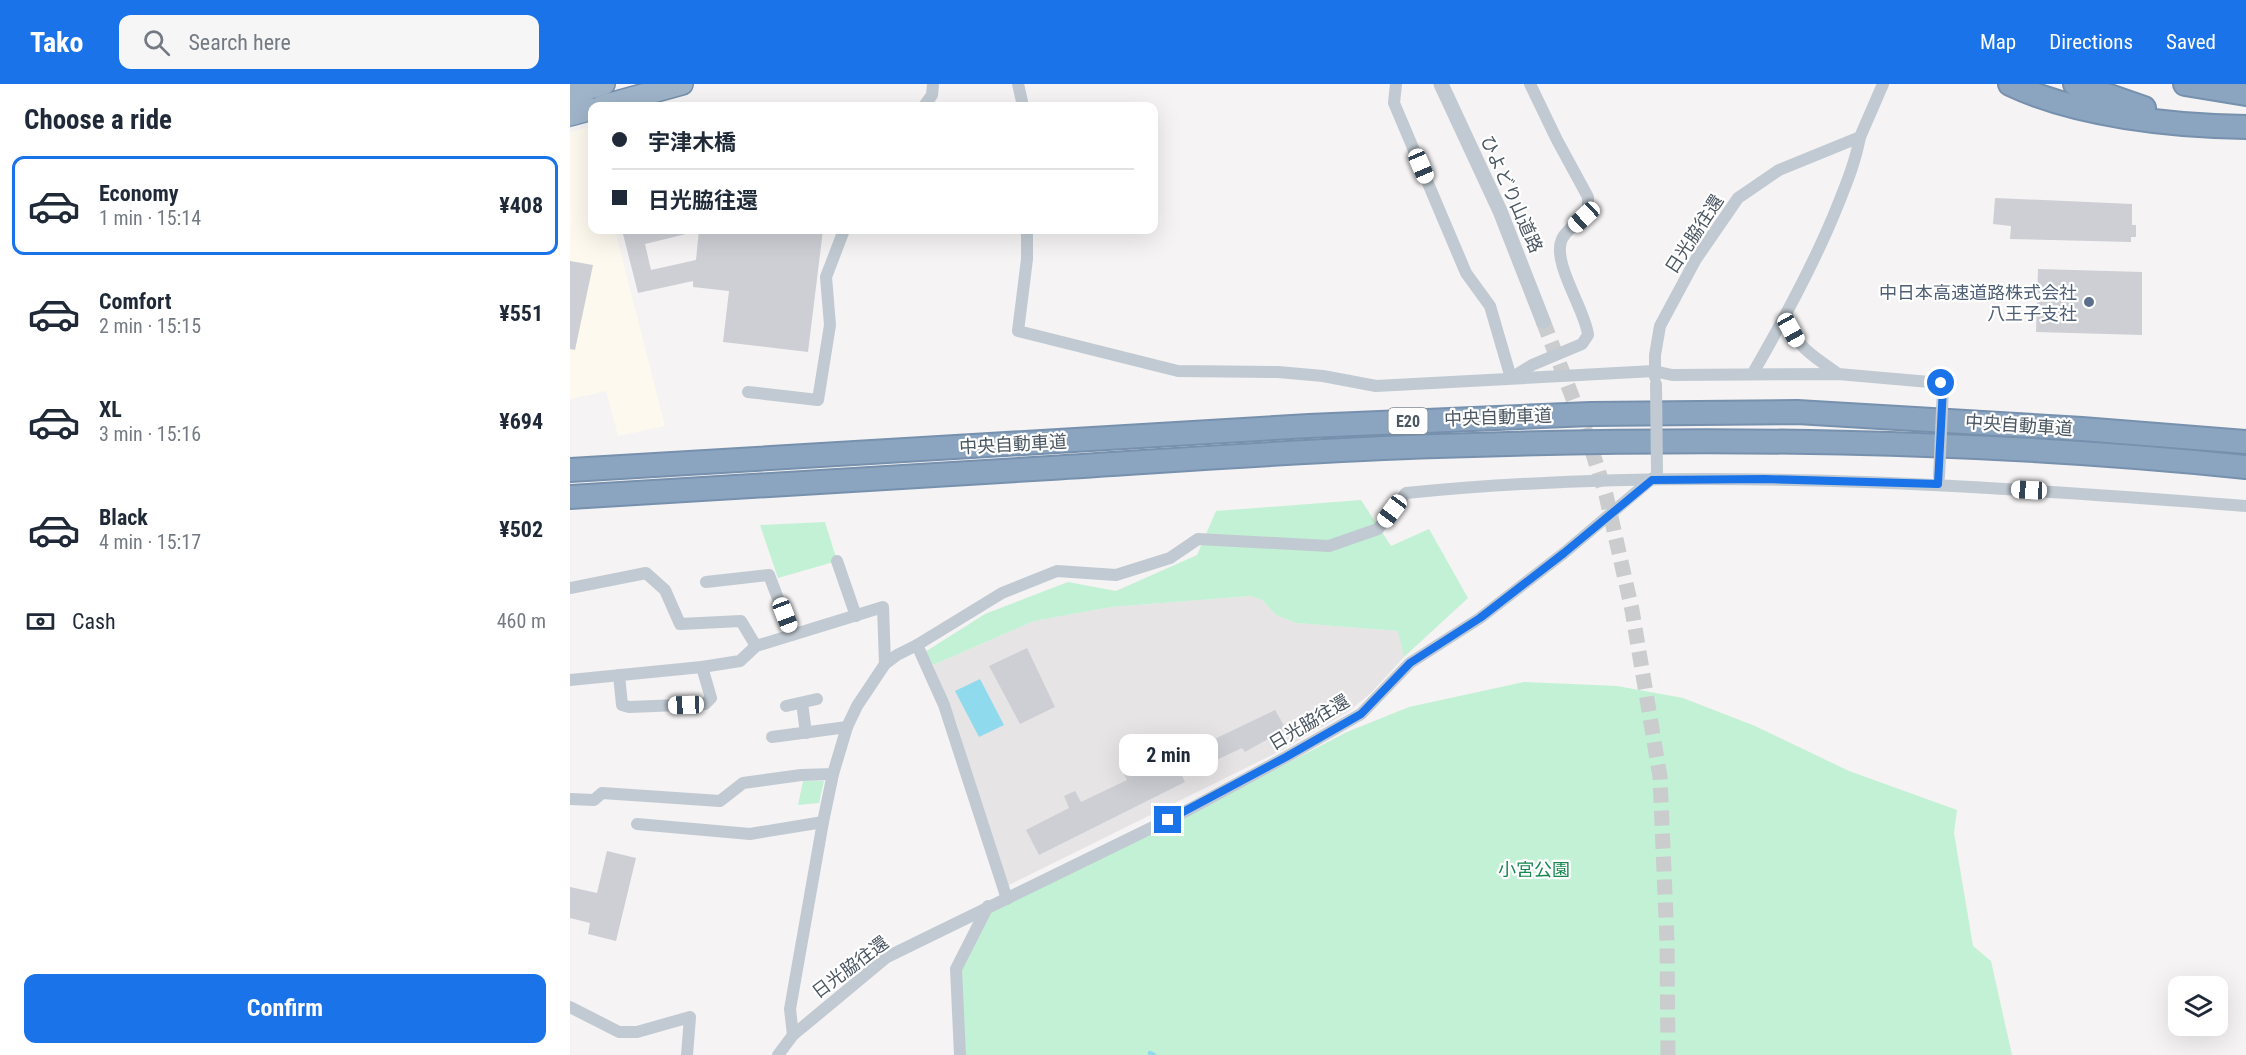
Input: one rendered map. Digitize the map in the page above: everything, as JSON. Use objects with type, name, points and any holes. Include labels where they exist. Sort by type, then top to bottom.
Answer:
[{"type":"highway","points":[[570,94],[604,84]]},
{"type":"highway","points":[[617,102],[682,84]]},
{"type":"highway","points":[[2010,84],[2045,98],[2088,110],[2198,126],[2246,127]]},
{"type":"highway","points":[[2075,84],[2246,140]]},
{"type":"highway","points":[[2185,84],[2246,94]]},
{"type":"highway","points":[[570,116],[588,110]]},
{"type":"highway","name":"中央自動車道","points":[[570,470],[1309,426],[1591,414],[1797,412],[2246,442]]},
{"type":"highway","points":[[1954,421],[2246,426]]},
{"type":"highway","name":"中央自動車道","points":[[570,497],[1314,452],[1570,442],[1742,441],[1909,444],[2079,452],[2246,467]]},
{"type":"street","points":[[927,102],[932,94],[933,84]]},
{"type":"street","points":[[1018,84],[1022,102]]},
{"type":"street","points":[[1396,84],[1394,103],[1466,273],[1490,306],[1511,378]]},
{"type":"street","name":"ひよどり山道路","points":[[1441,84],[1500,211],[1544,321]]},
{"type":"street","points":[[1511,378],[1532,364],[1582,344],[1588,335],[1563,270],[1561,244],[1565,235],[1588,211],[1588,197],[1530,84]]},
{"type":"street","points":[[1753,374],[1822,245],[1856,159],[1860,137],[1883,84]]},
{"type":"street","name":"日光脇往還","points":[[781,1054],[793,1035],[887,957],[1188,810],[1361,714],[1410,663],[1480,618],[1564,553],[1654,476],[1657,338],[1666,314],[1696,259],[1738,198],[1779,170],[1860,137]]},
{"type":"street","points":[[748,392],[818,400],[830,325],[826,277],[842,234]]},
{"type":"street","points":[[1027,234],[1027,259],[1018,331],[1178,371],[1278,372],[1323,376],[1376,386],[1511,378],[1655,378],[1672,375],[1753,374],[1838,374],[1941,383],[1943,387],[1938,481]]},
{"type":"street","points":[[1787,314],[1791,330],[1798,342],[1810,355],[1838,374]]},
{"type":"street","points":[[793,1035],[790,1009],[823,822],[833,774],[847,727],[857,706],[885,664],[897,655],[1002,593],[1029,581],[1057,571],[1116,575],[1170,558],[1198,539],[1329,546],[1378,529],[1406,493],[1468,487],[1654,476],[1938,481],[2246,506]]},
{"type":"street","points":[[837,561],[856,616]]},
{"type":"street","points":[[570,588],[646,573],[665,590],[680,624],[741,621],[756,646]]},
{"type":"street","points":[[706,582],[769,575],[792,635]]},
{"type":"street","points":[[570,680],[740,661],[756,646],[883,607],[885,664]]},
{"type":"street","points":[[917,645],[944,705],[1007,899]]},
{"type":"street","points":[[619,675],[622,705],[629,707],[705,704],[711,698],[702,667]]},
{"type":"street","points":[[786,706],[818,699]]},
{"type":"street","points":[[801,703],[806,733]]},
{"type":"street","points":[[772,737],[847,727]]},
{"type":"street","points":[[570,799],[594,800],[602,793],[720,801],[743,783],[801,775],[833,774]]},
{"type":"street","points":[[637,824],[750,834],[823,822]]},
{"type":"street","points":[[960,1055],[956,969],[988,906]]},
{"type":"street","points":[[570,1007],[619,1032],[637,1032],[690,1017],[687,1055]]},
{"type":"shaded area","points":[[588,127],[588,234],[616,234],[665,426],[618,436],[606,391],[570,401],[570,132]]},
{"type":"shaded area","points":[[1251,596],[1262,600],[1276,615],[1296,623],[1399,631],[1404,657],[1372,692],[1349,711],[1284,749],[1007,886],[982,817],[957,724],[933,665],[1034,621],[1111,607]]},
{"type":"green space","points":[[1361,500],[1391,546],[1429,529],[1468,598],[1404,657],[1398,631],[1296,623],[1276,615],[1262,600],[1251,596],[1111,607],[1034,621],[933,665],[925,652],[985,614],[1068,582],[1116,591],[1197,555],[1216,511]]},
{"type":"green space","points":[[825,522],[837,561],[778,578],[760,525]]},
{"type":"green space","name":"小宮公園","points":[[1524,682],[1617,686],[1683,698],[1755,726],[1849,771],[1957,810],[1954,833],[1973,946],[1991,961],[2012,1055],[957,1055],[956,969],[987,914],[1209,804],[1347,732],[1409,707]]},
{"type":"green space","points":[[803,781],[824,781],[819,803],[798,805]]},
{"type":"water","points":[[980,679],[1004,725],[979,737],[955,691]]},
{"type":"building","points":[[1995,198],[2132,204],[2132,225],[2136,225],[2136,237],[2131,237],[2131,242],[2010,239],[2011,226],[1993,224]]},
{"type":"building","points":[[623,234],[686,234],[645,244],[651,270],[696,260],[699,234],[823,234],[808,352],[723,342],[729,291],[693,287],[693,281],[638,293]]},
{"type":"building","points":[[570,261],[593,265],[575,350],[570,349]]},
{"type":"building","points":[[2038,269],[2142,272],[2142,335],[2036,332]]},
{"type":"building","points":[[1027,648],[1055,707],[1020,724],[989,666]]},
{"type":"building","points":[[1275,710],[1286,729],[1245,752],[1242,748],[1182,776],[1185,782],[1039,855],[1026,830],[1069,808],[1064,796],[1075,791],[1081,802],[1127,780],[1120,766],[1145,754],[1152,769]]},
{"type":"building","points":[[607,851],[636,858],[616,941],[588,934],[590,923],[570,918],[570,887],[597,893]]},
{"type":"waterway","points":[[1150,1053],[1154,1055]]},
{"type":"tunnel","points":[[1543,321],[1587,435],[1606,495],[1632,610],[1660,777],[1667,941],[1668,1055]]},
{"type":"place","name":"中日本高速道路株式会社 八王子支社","points":[[2089,302]]},
{"type":"route","points":[[1168,820],[1361,714],[1410,663],[1480,618],[1564,553],[1652,480],[1765,479],[1938,484],[1943,387],[1941,383]]}]
